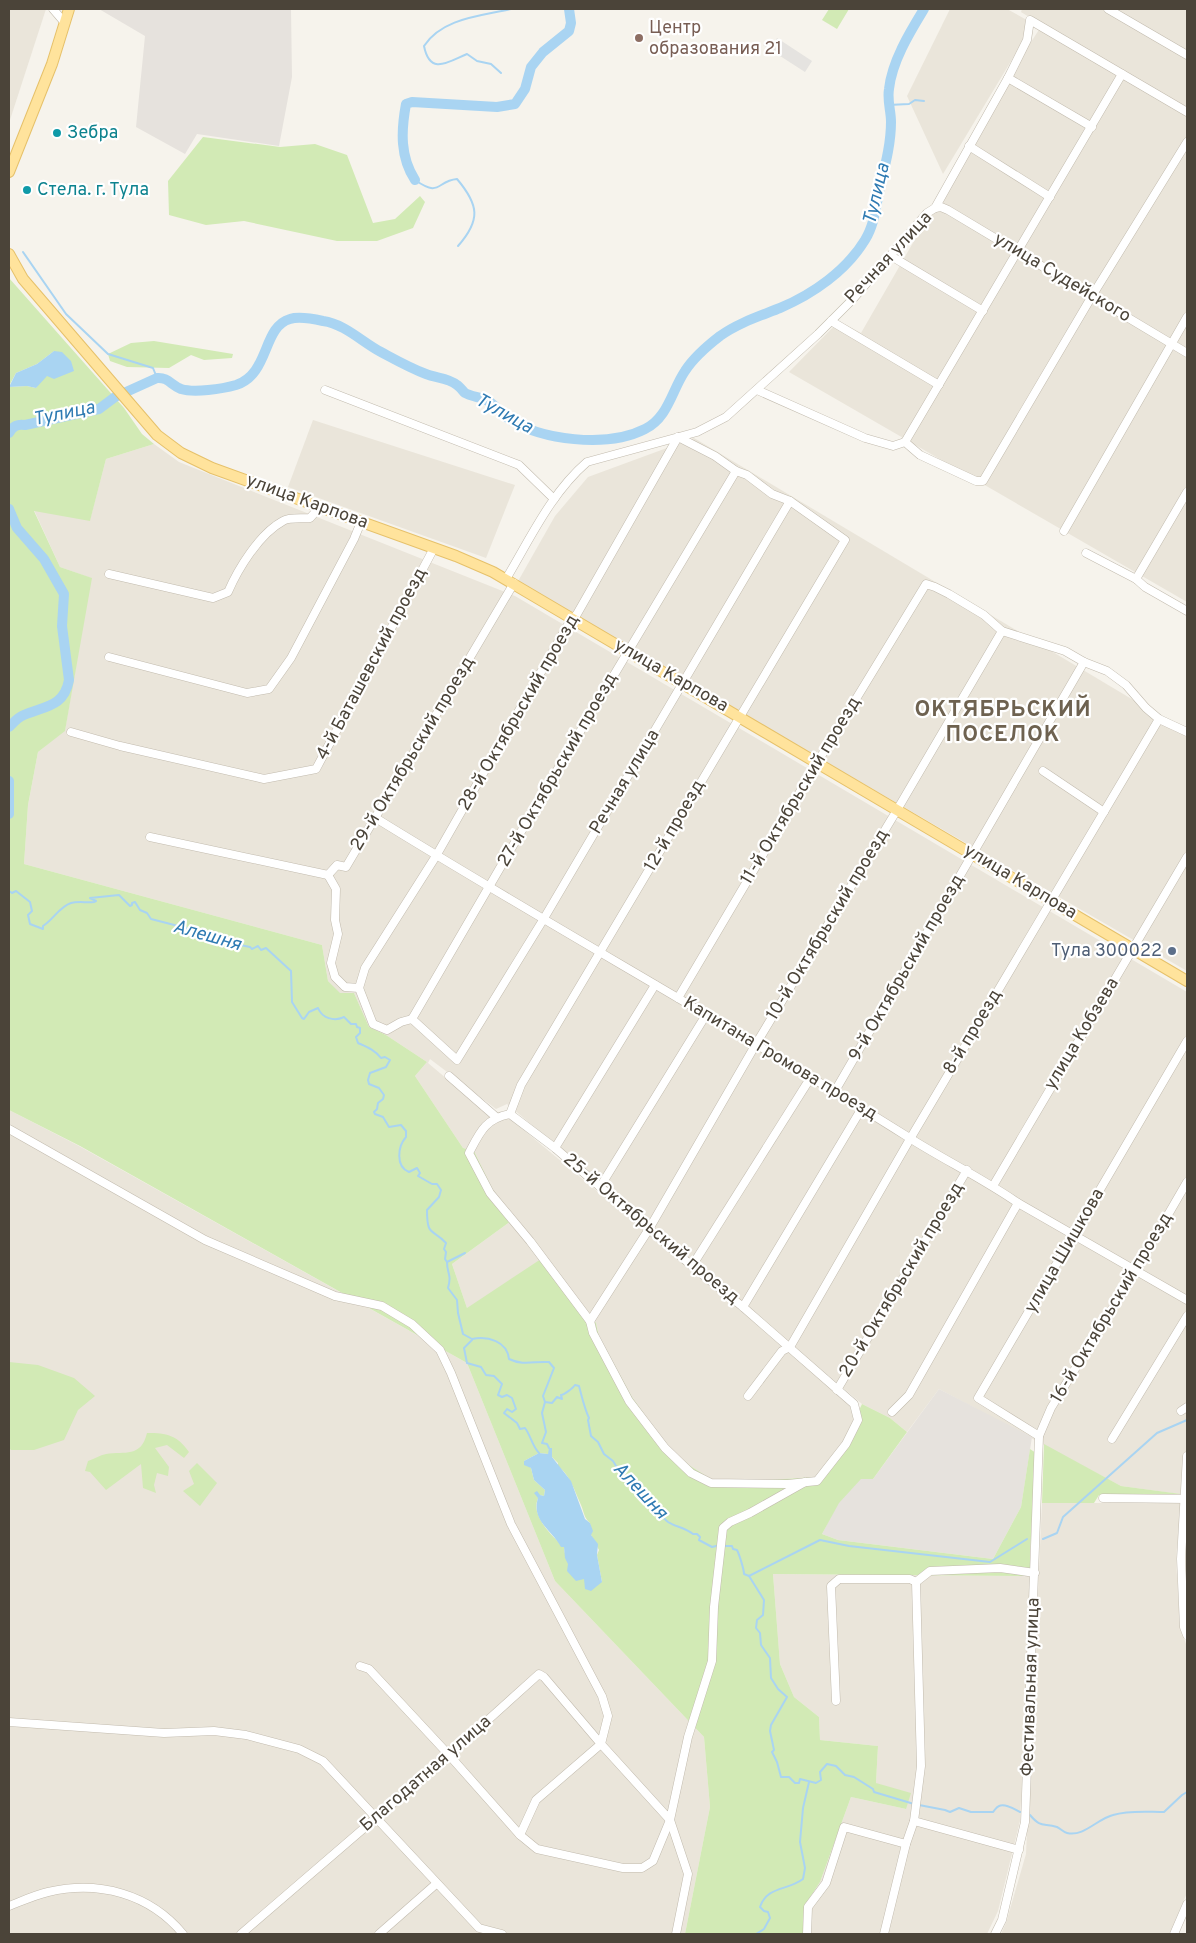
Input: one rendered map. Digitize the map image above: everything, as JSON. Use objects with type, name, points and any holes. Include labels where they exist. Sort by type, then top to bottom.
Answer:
[{"type":"main road","points":[[9,172],[39,101],[69,9]]},
{"type":"main road","points":[[9,254],[23,280]]},
{"type":"main road","points":[[10,271],[23,280]]},
{"type":"main road","name":"улица Карпова","points":[[23,280],[137,413],[169,445],[195,460],[477,564],[510,581],[1187,981]]},
{"type":"street","points":[[53,9],[65,23]]},
{"type":"street","points":[[1108,9],[1187,55]]},
{"type":"street","name":"Речная улица","points":[[678,437],[697,432],[726,417],[757,390],[831,321],[860,291],[927,213],[935,208],[1008,78],[1027,40],[1030,20],[1122,74]]},
{"type":"street","points":[[757,390],[865,438],[893,446],[905,442],[1122,74],[1187,112]]},
{"type":"street","points":[[1008,78],[1092,127]]},
{"type":"street","points":[[905,442],[920,454],[976,481],[983,481],[1092,296],[1187,142]]},
{"type":"street","points":[[969,146],[1050,197]]},
{"type":"street","name":"улица Судейского","points":[[935,208],[942,207],[948,210],[1187,353]]},
{"type":"street","points":[[891,256],[983,311]]},
{"type":"street","points":[[1064,530],[1187,316]]},
{"type":"street","points":[[831,321],[939,385]]},
{"type":"street","points":[[325,390],[519,465],[554,499]]},
{"type":"street","points":[[678,437],[715,456],[736,471],[747,475],[772,494],[790,502]]},
{"type":"street","name":"29-й Октябрьский проезд","points":[[328,875],[337,865],[346,866],[510,581],[554,499],[574,473],[586,462],[678,437]]},
{"type":"street","name":"28-й Октябрьский проезд","points":[[359,988],[365,968],[436,856],[678,437]]},
{"type":"street","name":"27-й Октябрьский проезд","points":[[412,1019],[736,471]]},
{"type":"street","points":[[1136,579],[1187,492]]},
{"type":"street","name":"Речная улица","points":[[412,1019],[457,1060],[543,920],[790,502]]},
{"type":"street","name":"12-й проезд","points":[[510,1114],[521,1085],[845,540],[790,502]]},
{"type":"street","points":[[108,574],[213,598],[228,592],[235,576],[250,553],[267,533],[284,520],[310,518],[320,507]]},
{"type":"street","points":[[109,657],[247,693],[269,689],[291,658],[354,539],[361,522]]},
{"type":"street","name":"4-й Баташевский проезд","points":[[71,732],[120,746],[264,779],[316,769],[434,548]]},
{"type":"street","points":[[1086,553],[1136,579],[1145,587],[1187,611]]},
{"type":"street","name":"11-й Октябрьский проезд","points":[[678,998],[817,763],[926,584],[949,594],[984,616],[1002,631]]},
{"type":"street","points":[[1002,631],[1065,652],[1107,671],[1126,685],[1146,708],[1159,719],[1187,732]]},
{"type":"street","name":"10-й Октябрьский проезд","points":[[590,1321],[649,1229],[756,1044],[1002,631]]},
{"type":"street","name":"9-й Октябрьский проезд","points":[[835,1091],[974,855],[1084,662]]},
{"type":"street","name":"8-й проезд","points":[[790,1347],[910,1138],[1159,719]]},
{"type":"street","points":[[1043,771],[1104,812]]},
{"type":"street","name":"Капитана Громова проезд","points":[[374,817],[489,888],[756,1044],[1018,1202],[1187,1300]]},
{"type":"street","points":[[150,837],[328,875],[336,889],[335,920],[338,934],[330,963],[335,977],[345,987],[359,988],[373,1024],[387,1030],[401,1022],[412,1019]]},
{"type":"street","name":"улица Кобзева","points":[[993,1186],[1187,857]]},
{"type":"street","points":[[555,1148],[655,985]]},
{"type":"street","points":[[600,1187],[706,1015]]},
{"type":"street","name":"улица Шишкова","points":[[1039,1436],[978,1398],[1187,1041]]},
{"type":"street","points":[[448,1076],[496,1117]]},
{"type":"street","points":[[692,1266],[811,1077]]},
{"type":"street","points":[[743,1307],[862,1108]]},
{"type":"street","points":[[510,1114],[496,1117],[481,1132],[470,1153],[490,1193],[590,1321],[593,1334],[629,1401],[665,1448],[691,1473],[711,1483],[788,1484],[805,1482]]},
{"type":"street","name":"25-й Октябрьский проезд","points":[[510,1114],[555,1148],[692,1266],[790,1347],[854,1404],[858,1420],[846,1444],[817,1481],[805,1482]]},
{"type":"street","points":[[9,1129],[205,1240],[336,1296],[382,1306],[412,1324],[440,1350],[511,1524],[602,1696],[608,1716],[601,1744],[536,1800],[520,1835]]},
{"type":"street","name":"20-й Октябрьский проезд","points":[[837,1390],[967,1170]]},
{"type":"street","name":"16-й Октябрьский проезд","points":[[1039,1436],[1052,1408],[1187,1182]]},
{"type":"street","points":[[892,1412],[909,1395],[1018,1202]]},
{"type":"street","points":[[1112,1439],[1187,1316]]},
{"type":"street","points":[[748,1396],[782,1351],[790,1347]]},
{"type":"street","name":"Фестивальная улица","points":[[995,1934],[1002,1920],[1025,1822],[1039,1436]]},
{"type":"street","points":[[1187,1456],[1186,1499],[1181,1559],[1184,1627],[1187,1635]]},
{"type":"street","points":[[360,1666],[369,1669],[520,1835],[536,1849],[623,1868],[642,1868],[653,1860],[670,1820],[688,1737],[712,1661],[714,1607],[723,1528],[730,1522],[805,1482]]},
{"type":"street","points":[[1103,1498],[1186,1499]]},
{"type":"street","points":[[916,1582],[930,1571],[1000,1568],[1035,1573]]},
{"type":"street","points":[[836,1701],[831,1586],[839,1579],[910,1579],[916,1582]]},
{"type":"street","points":[[884,1934],[906,1844],[914,1820],[921,1766],[916,1582]]},
{"type":"street","name":"Благодатная улица","points":[[241,1934],[540,1674],[544,1676],[601,1744]]},
{"type":"street","points":[[9,1722],[164,1733],[214,1731],[255,1738],[299,1749],[323,1761],[479,1928],[488,1933],[502,1934]]},
{"type":"street","points":[[601,1744],[670,1820],[688,1874],[676,1934]]},
{"type":"street","points":[[914,1820],[1019,1850]]},
{"type":"street","points":[[807,1934],[808,1907],[826,1883],[844,1828],[906,1844]]},
{"type":"street","points":[[379,1934],[436,1884]]},
{"type":"street","points":[[9,1906],[47,1892],[78,1887],[103,1888],[147,1903],[174,1923],[183,1934]]},
{"type":"street","points":[[1174,1934],[1187,1904]]},
{"type":"shaded area","points":[[9,9],[46,9],[9,123]]},
{"type":"shaded area","points":[[99,9],[291,9],[292,77],[279,146],[197,134],[185,154],[136,127],[145,36]]},
{"type":"shaded area","points":[[950,9],[1007,9],[1025,19],[1028,33],[943,174],[907,96]]},
{"type":"shaded area","points":[[1022,9],[1187,9],[1187,602],[789,372],[839,321],[861,333],[1008,78],[1042,25],[1021,12]]},
{"type":"shaded area","points":[[777,38],[812,61],[805,72],[763,45],[765,42],[772,46]]},
{"type":"shaded area","points":[[313,420],[515,485],[486,558],[288,487]]},
{"type":"shaded area","points":[[694,438],[1187,732],[1187,971],[517,583],[555,516],[588,477]]},
{"type":"shaded area","points":[[154,444],[179,462],[515,596],[1187,992],[1187,1495],[1121,1486],[939,1389],[907,1432],[890,1418],[862,1404],[507,1104],[496,1109],[430,1059],[428,1063],[497,1121],[508,1117],[852,1403],[854,1420],[844,1442],[815,1477],[768,1480],[711,1479],[689,1465],[668,1447],[632,1397],[599,1335],[596,1323],[467,1308],[452,1264],[515,1218],[493,1190],[474,1151],[463,1148],[415,1076],[427,1062],[386,1035],[369,1027],[354,993],[339,993],[328,981],[322,945],[24,864],[28,805],[38,752],[65,730],[91,578],[60,567],[34,510],[90,520],[106,459]]},
{"type":"shaded area","points":[[9,1110],[79,1146],[467,1363],[555,1581],[704,1737],[710,1807],[685,1934],[9,1934]]},
{"type":"shaded area","points":[[939,1389],[1032,1437],[1021,1507],[993,1559],[838,1540],[822,1534],[838,1503],[861,1478],[873,1479]]},
{"type":"shaded area","points":[[1042,1503],[1181,1503],[1176,1559],[1180,1626],[1187,1647],[1187,1893],[1169,1934],[1001,1934],[1026,1854]]},
{"type":"shaded area","points":[[773,1574],[1032,1576],[1020,1821],[998,1911],[987,1934],[803,1934],[805,1905],[820,1882],[851,1797],[906,1809],[876,1783],[878,1746],[820,1740],[819,1717],[794,1697],[780,1664]]},
{"type":"green space","points":[[829,9],[849,9],[837,29],[822,20]]},
{"type":"green space","points":[[203,137],[280,147],[315,144],[347,155],[373,223],[395,219],[420,196],[425,202],[413,228],[377,241],[337,241],[244,221],[206,225],[169,215],[168,181]]},
{"type":"green space","points":[[9,278],[124,408],[142,434],[154,444],[106,459],[90,521],[34,511],[60,567],[92,578],[65,731],[38,752],[28,805],[24,864],[322,945],[328,981],[340,993],[354,993],[369,1027],[386,1035],[427,1062],[415,1076],[463,1148],[474,1151],[493,1190],[515,1218],[452,1264],[467,1308],[544,1257],[596,1323],[599,1336],[632,1397],[668,1447],[689,1465],[711,1479],[768,1480],[815,1477],[844,1442],[862,1404],[890,1418],[907,1432],[873,1479],[861,1479],[839,1503],[822,1534],[838,1540],[993,1559],[1021,1507],[1030,1449],[1036,1453],[1030,1553],[1032,1576],[773,1574],[780,1664],[794,1697],[819,1717],[820,1740],[878,1746],[876,1783],[911,1793],[906,1809],[851,1797],[820,1882],[805,1905],[803,1934],[685,1934],[710,1807],[704,1737],[555,1581],[467,1363],[80,1146],[9,1110],[9,387],[27,386],[36,388],[54,351],[37,364],[16,373],[9,386]],"holes":[[[552,1448],[552,1457],[569,1479],[585,1517],[590,1523],[591,1535],[599,1550],[597,1555],[602,1582],[587,1578],[571,1568],[565,1555],[564,1547],[553,1537],[539,1516],[537,1502],[540,1495],[544,1496],[545,1490],[534,1480],[531,1468],[524,1461],[539,1453],[548,1454]]]},
{"type":"green space","points":[[154,341],[233,354],[232,358],[204,360],[191,355],[169,368],[127,367],[110,361],[108,354],[131,343]]},
{"type":"green space","points":[[9,1362],[38,1365],[74,1378],[95,1396],[78,1410],[64,1440],[34,1450],[11,1450],[9,1448]]},
{"type":"green space","points":[[147,1433],[171,1436],[185,1446],[189,1452],[184,1458],[167,1445],[155,1448],[169,1467],[168,1476],[157,1473],[154,1485],[156,1493],[143,1488],[141,1464],[106,1490],[90,1472],[85,1471],[88,1461],[99,1456],[136,1450],[141,1446]]},
{"type":"green space","points":[[1044,1444],[1121,1486],[1181,1494],[1099,1495],[1094,1503],[1042,1503]]},
{"type":"green space","points":[[197,1463],[217,1483],[200,1506],[183,1491],[194,1484],[189,1471]]},
{"type":"water","points":[[54,351],[62,352],[71,361],[74,371],[54,379],[47,376],[36,388],[27,386],[9,387],[16,373],[37,364]]},
{"type":"water","points":[[549,1448],[552,1448],[552,1457],[571,1481],[585,1519],[590,1523],[593,1531],[591,1535],[598,1544],[597,1555],[602,1582],[591,1591],[585,1589],[584,1579],[576,1581],[567,1571],[568,1564],[565,1558],[564,1547],[561,1547],[537,1513],[538,1498],[534,1493],[537,1491],[540,1495],[544,1496],[545,1490],[534,1480],[531,1468],[524,1465],[524,1461],[539,1453],[548,1454]]},
{"type":"waterway","points":[[501,73],[491,64],[477,61],[467,54],[447,63],[435,64],[427,55],[424,46],[441,29],[452,24],[475,16],[511,9]]},
{"type":"waterway","points":[[415,180],[404,153],[403,124],[406,104],[412,102],[497,107],[515,104],[525,89],[531,67],[543,52],[569,31],[571,23],[569,9]]},
{"type":"waterway","name":"Тулица","points":[[9,433],[17,425],[25,425],[99,409],[115,397],[157,378],[164,379],[181,389],[193,391],[236,385],[247,379],[255,371],[270,340],[281,324],[290,319],[298,318],[315,319],[339,326],[403,364],[426,374],[450,381],[465,393],[487,400],[506,417],[537,432],[574,439],[594,440],[612,439],[645,429],[659,418],[669,403],[680,378],[692,361],[706,348],[734,327],[780,308],[816,289],[848,262],[865,240],[873,221],[889,147],[891,130],[889,93],[891,78],[902,47],[924,9]]},
{"type":"waterway","points":[[888,105],[909,104],[915,100],[924,101]]},
{"type":"waterway","points":[[415,180],[430,188],[434,188],[450,180],[457,179],[470,197],[473,205],[474,220],[471,228],[458,246]]},
{"type":"waterway","points":[[23,252],[66,314],[108,354],[153,368],[157,378]]},
{"type":"waterway","name":"Тулица","points":[[9,509],[17,528],[44,559],[64,594],[62,626],[69,680],[63,696],[58,701],[22,716],[9,727]]},
{"type":"waterway","name":"Тулица","points":[[9,781],[9,814]]},
{"type":"waterway","name":"Алешня","points":[[9,891],[12,893],[16,891],[30,902],[32,911],[28,915],[30,924],[43,929],[43,926],[67,905],[74,902],[96,901],[90,898],[119,895],[130,906],[135,902],[140,910],[147,913],[151,919],[186,928],[212,939],[225,939],[237,947],[240,945],[252,949],[258,946],[261,950],[266,948],[291,971],[292,1002],[302,1018],[304,1019],[309,1012],[318,1008],[325,1017],[332,1019],[344,1017],[351,1024],[356,1024],[360,1028],[360,1033],[356,1037],[358,1043],[368,1047],[381,1058],[385,1057],[390,1060],[386,1067],[370,1073],[368,1080],[369,1084],[379,1088],[384,1095],[383,1099],[378,1103],[375,1114],[383,1117],[389,1127],[401,1125],[406,1131],[406,1137],[401,1145],[399,1156],[405,1169],[409,1172],[417,1168],[420,1173],[418,1176],[432,1184],[437,1184],[441,1190],[439,1197],[427,1210],[428,1224],[431,1231],[446,1243],[444,1249],[449,1277],[448,1288],[457,1300],[463,1334],[472,1339],[484,1338],[496,1341],[505,1348],[509,1359],[514,1361],[524,1363],[549,1362],[554,1368],[543,1396],[545,1402],[552,1403],[557,1397],[562,1399],[561,1395],[575,1385],[579,1386],[589,1418],[591,1436],[598,1442],[604,1454],[613,1461],[621,1474],[636,1481],[647,1503],[653,1506],[665,1520],[693,1534],[697,1534],[700,1537],[699,1540],[712,1547],[716,1546]]},
{"type":"waterway","points":[[447,1262],[465,1253]]},
{"type":"waterway","points":[[472,1340],[464,1348],[467,1363],[481,1367],[486,1375],[494,1376],[502,1384],[498,1395],[502,1397],[507,1395],[512,1398],[516,1409],[512,1412],[507,1409],[504,1413],[517,1423],[520,1429],[525,1428],[539,1453]]},
{"type":"waterway","points":[[545,1402],[542,1413],[546,1432],[542,1443],[547,1444],[549,1448]]},
{"type":"waterway","points":[[1043,1539],[1057,1533],[1063,1517],[1157,1433],[1187,1420]]},
{"type":"waterway","points":[[749,1576],[820,1540],[849,1546],[990,1562],[1027,1539]]},
{"type":"waterway","name":"Алешня","points":[[724,1546],[732,1546],[733,1549],[737,1550],[744,1574],[749,1576],[764,1600],[763,1615],[757,1620],[756,1628],[760,1633],[761,1645],[770,1658],[771,1678],[778,1689],[787,1697],[771,1725],[770,1731],[774,1750],[772,1752],[781,1777],[789,1777],[795,1783],[799,1783],[800,1779],[816,1783],[821,1780],[820,1772],[827,1764],[836,1766],[845,1775],[854,1777],[873,1789],[874,1792],[914,1804]]},
{"type":"waterway","points":[[756,1934],[764,1929],[770,1918],[768,1912],[760,1907],[767,1895],[803,1879],[805,1868],[800,1842],[803,1808],[809,1782]]},
{"type":"waterway","points":[[1030,1815],[1039,1823],[1057,1827],[1066,1833],[1073,1834],[1119,1813],[1164,1812],[1187,1792]]},
{"type":"waterway","points":[[919,1805],[950,1812],[959,1808],[971,1812],[993,1812],[998,1806],[1004,1805],[1020,1812]]},
{"type":"place","name":"Центр образования 21","points":[[639,38]]},
{"type":"place","name":"Зебра","points":[[57,133]]},
{"type":"place","name":"Стела. г. Тула","points":[[27,190]]},
{"type":"place","name":"Тула 300022","points":[[1172,951]]},
{"type":"district","name":"ОКТЯБРЬСКИЙ ПОСЕЛОК","points":[[1003,722]]}]
